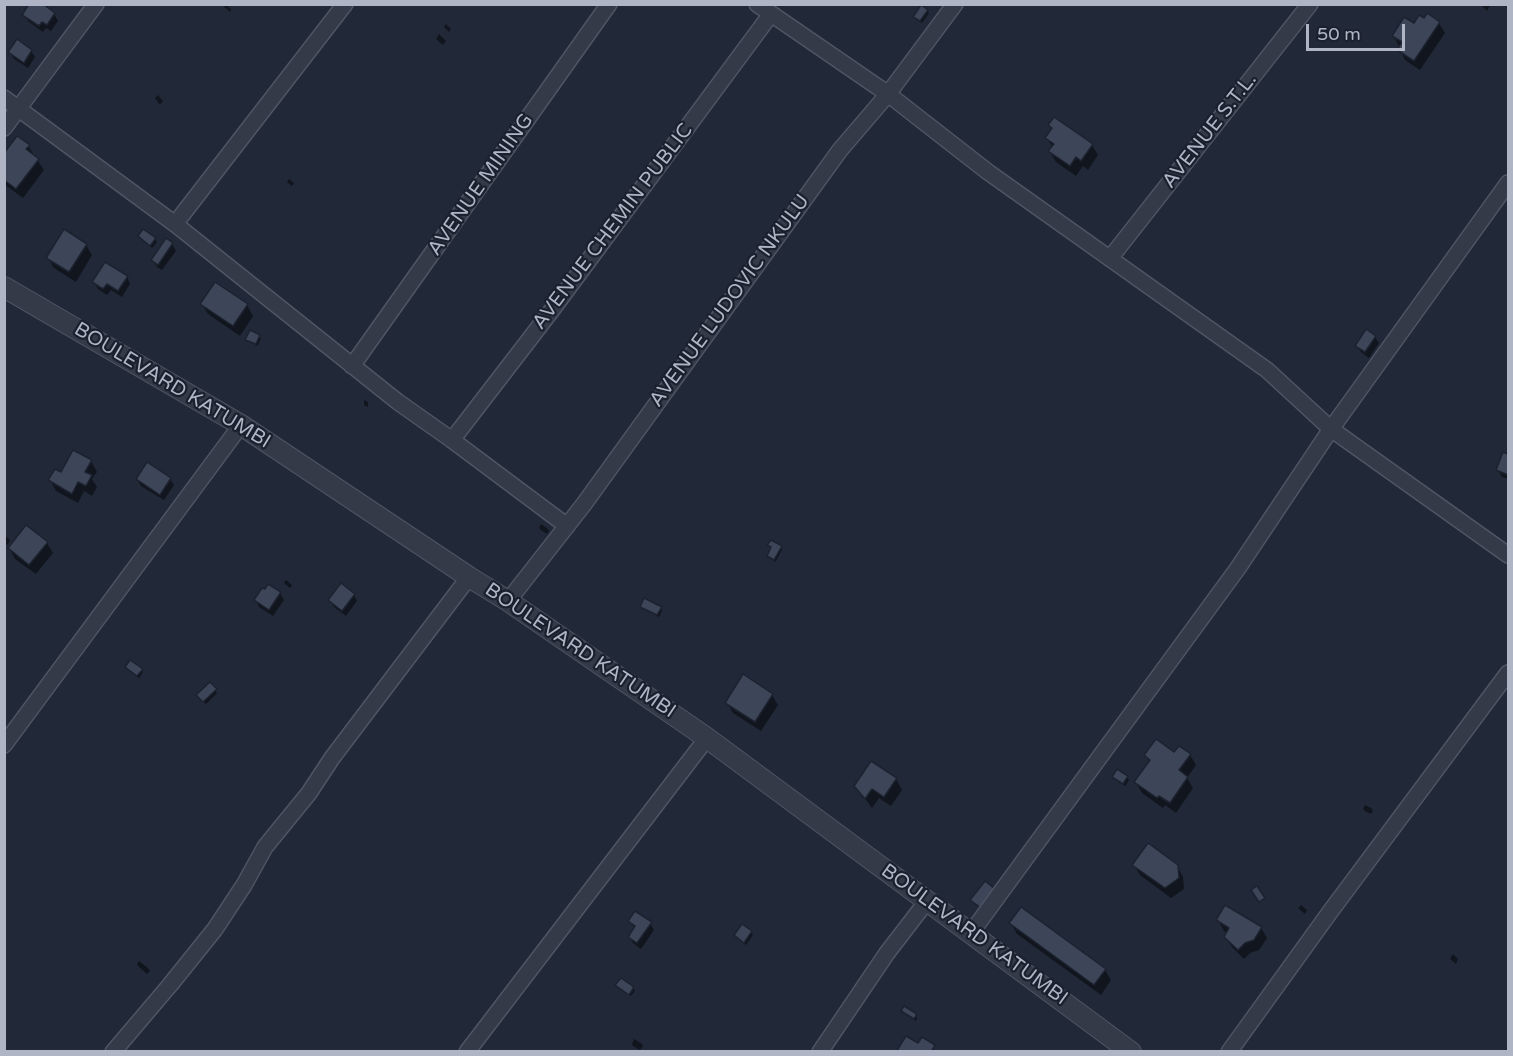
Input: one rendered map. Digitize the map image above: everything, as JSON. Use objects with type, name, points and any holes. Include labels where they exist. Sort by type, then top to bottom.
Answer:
[{"type":"street","points":[[4,128],[96,4]]},
{"type":"street","points":[[175,224],[345,4]]},
{"type":"street","name":"AVENUE MINING","points":[[352,366],[609,4]]},
{"type":"street","points":[[757,4],[888,94],[988,172],[1111,257],[1267,370],[1331,429],[1509,555]]},
{"type":"street","name":"AVENUE LUDOVIC NKULU","points":[[508,600],[567,526],[840,150],[888,94],[955,4]]},
{"type":"street","name":"AVENUE S.T.L.","points":[[1111,257],[1310,4]]},
{"type":"street","name":"AVENUE CHEMIN PUBLIC","points":[[452,440],[560,300],[771,14]]},
{"type":"street","points":[[4,98],[175,224],[398,402],[567,526]]},
{"type":"street","points":[[971,933],[1238,568],[1331,429],[1509,183]]},
{"type":"street","name":"BOULEVARD KATUMBI","points":[[4,287],[241,425],[469,577],[508,600],[707,738],[1131,1052]]},
{"type":"street","points":[[4,745],[241,425]]},
{"type":"street","points":[[113,1052],[215,929],[244,885],[265,847],[309,793],[332,758],[469,577]]},
{"type":"street","points":[[1228,1052],[1509,673]]},
{"type":"street","points":[[467,1052],[707,738]]},
{"type":"street","points":[[820,1052],[882,960],[927,901]]},
{"type":"building","points":[[29,4],[43,4],[55,13],[47,25],[42,22],[39,26],[22,15]]},
{"type":"building","points":[[921,5],[928,10],[920,21],[913,17]]},
{"type":"building","points":[[1427,13],[1440,22],[1414,61],[1397,50],[1402,42],[1392,36],[1404,17],[1414,23],[1419,15],[1424,18]]},
{"type":"building","points":[[17,39],[32,50],[24,63],[8,52]]},
{"type":"building","points":[[1054,117],[1093,144],[1081,161],[1076,157],[1070,166],[1048,151],[1054,144],[1045,138],[1052,128],[1048,125]]},
{"type":"building","points":[[17,136],[30,145],[26,149],[39,159],[16,189],[4,180],[4,153]]},
{"type":"building","points":[[64,229],[87,244],[69,272],[46,258]]},
{"type":"building","points":[[143,229],[156,238],[150,246],[138,236]]},
{"type":"building","points":[[166,238],[173,243],[158,265],[151,260]]},
{"type":"building","points":[[105,262],[128,276],[118,291],[107,284],[103,289],[92,282]]},
{"type":"building","points":[[215,282],[248,304],[233,326],[200,304]]},
{"type":"building","points":[[1366,329],[1376,336],[1365,352],[1355,346]]},
{"type":"building","points":[[250,330],[260,335],[256,344],[245,340]]},
{"type":"building","points":[[73,450],[92,460],[85,472],[92,475],[86,486],[78,482],[72,494],[48,480],[55,469],[61,472]]},
{"type":"building","points":[[1503,452],[1508,454],[1508,475],[1496,470]]},
{"type":"building","points":[[147,462],[171,478],[160,495],[136,479]]},
{"type":"building","points":[[26,525],[48,542],[29,565],[8,548]]},
{"type":"building","points":[[771,540],[782,546],[774,560],[767,556],[771,547],[767,545]]},
{"type":"building","points":[[341,583],[355,594],[342,611],[328,600]]},
{"type":"building","points":[[268,584],[281,592],[269,610],[254,600],[262,588],[265,589]]},
{"type":"building","points":[[644,598],[662,607],[657,615],[640,607]]},
{"type":"building","points":[[130,660],[143,669],[137,676],[125,667]]},
{"type":"building","points":[[743,674],[773,694],[755,722],[725,703]]},
{"type":"building","points":[[210,682],[217,689],[203,702],[196,695]]},
{"type":"building","points":[[1156,739],[1174,752],[1179,746],[1191,754],[1179,770],[1188,777],[1170,803],[1159,796],[1157,798],[1134,782],[1150,760],[1144,755]]},
{"type":"building","points":[[871,761],[897,778],[884,797],[872,789],[865,799],[854,786]]},
{"type":"building","points":[[1117,769],[1128,776],[1123,784],[1112,777]]},
{"type":"building","points":[[1148,843],[1178,865],[1179,878],[1165,888],[1132,865]]},
{"type":"building","points":[[985,881],[995,889],[981,908],[970,900]]},
{"type":"building","points":[[1257,886],[1265,898],[1259,902],[1251,890]]},
{"type":"building","points":[[1225,905],[1262,927],[1254,940],[1245,943],[1238,950],[1224,937],[1229,928],[1216,920]]},
{"type":"building","points":[[1021,907],[1106,969],[1094,985],[1009,923]]},
{"type":"building","points":[[635,911],[652,922],[637,943],[628,937],[635,926],[628,921]]},
{"type":"building","points":[[742,924],[752,931],[744,943],[734,935]]},
{"type":"building","points":[[621,978],[634,987],[629,995],[615,985]]},
{"type":"building","points":[[904,1006],[917,1014],[914,1019],[901,1011]]},
{"type":"building","points":[[906,1036],[918,1043],[922,1037],[935,1045],[931,1052],[896,1052]]}]
